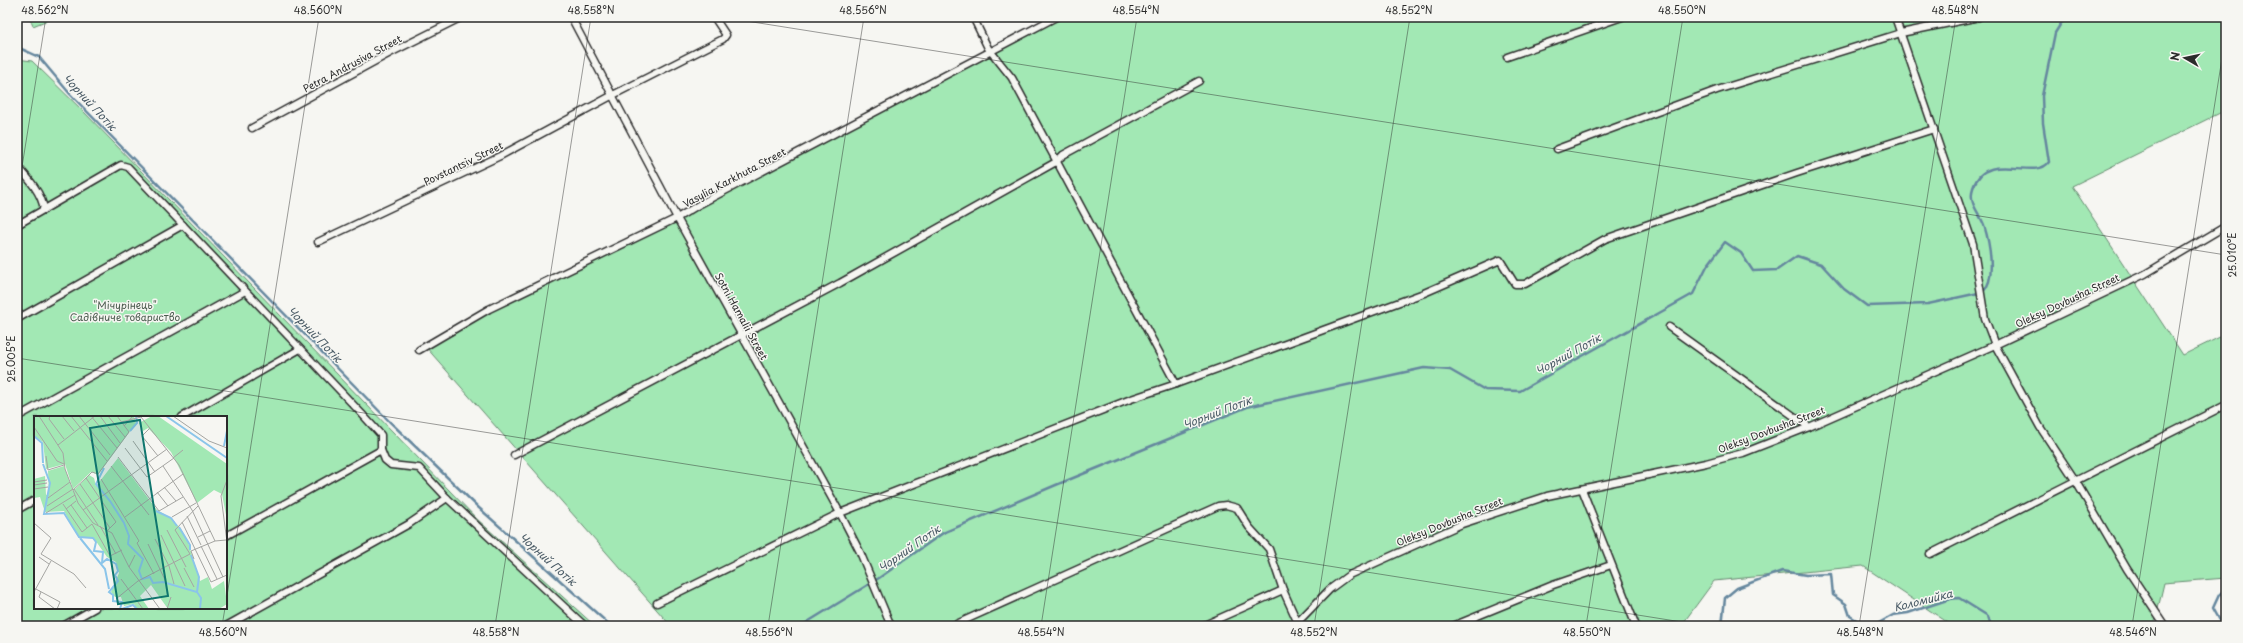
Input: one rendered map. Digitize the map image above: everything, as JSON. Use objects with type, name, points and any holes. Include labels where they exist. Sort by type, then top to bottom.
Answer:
[{"type":"street","name":"Petra Andrusiva Street","points":[[252,128],[390,53],[462,17]]},
{"type":"street","name":"Sotni Hamalii Street","points":[[571,17],[677,218],[840,513],[875,586],[891,626]]},
{"type":"street","name":"Povstantsiv Street","points":[[318,242],[500,156],[613,95],[723,39],[726,35],[714,17]]},
{"type":"street","points":[[973,17],[991,52],[1012,78],[1176,384]]},
{"type":"street","name":"Vasylia Karkhuta Street","points":[[419,350],[490,309],[677,218],[710,199],[1056,17]]},
{"type":"street","points":[[1507,57],[1622,17]]},
{"type":"street","points":[[1896,17],[1973,244],[1985,319],[1995,345],[2040,427],[2075,480],[2127,569],[2165,626]]},
{"type":"street","points":[[1557,149],[1718,90],[1901,34],[1979,17]]},
{"type":"street","points":[[514,455],[840,283],[1056,162],[1063,155],[1199,81]]},
{"type":"street","points":[[657,603],[840,513],[1131,399],[1176,384],[1424,292],[1500,260],[1515,284],[1525,284],[1605,239],[1797,173],[1934,129]]},
{"type":"street","points":[[17,225],[124,165],[128,167],[381,435],[381,450],[385,460],[392,466],[419,468],[447,498],[585,626]]},
{"type":"street","points":[[17,166],[30,180],[44,203],[44,210]]},
{"type":"street","points":[[17,319],[183,225]]},
{"type":"street","name":"Oleksy Dovbusha Street","points":[[1295,624],[1334,586],[1356,572],[1462,524],[1503,509],[1547,496],[1720,460],[1809,427],[1995,345],[2145,274],[2226,226]]},
{"type":"street","points":[[17,417],[246,291]]},
{"type":"street","points":[[1669,327],[1809,427]]},
{"type":"street","points":[[184,416],[300,349]]},
{"type":"street","points":[[1930,554],[2226,405]]},
{"type":"street","points":[[227,535],[381,450]]},
{"type":"street","points":[[1582,489],[1636,626]]},
{"type":"street","points":[[226,626],[409,524],[447,498]]},
{"type":"street","points":[[17,510],[34,501]]},
{"type":"street","points":[[952,626],[1218,506],[1226,505],[1237,508],[1249,527],[1269,549],[1295,624]]},
{"type":"street","points":[[1453,626],[1553,585],[1611,565]]},
{"type":"street","points":[[1202,626],[1283,590]]},
{"type":"street","points":[[62,626],[93,609]]},
{"type":"green space","points":[[29,17],[55,17],[33,26]]},
{"type":"green space","points":[[1056,17],[2226,17],[2226,110],[2072,186],[2183,355],[2226,334],[2226,578],[2164,583],[2154,626],[1953,626],[1863,566],[1714,581],[1681,626],[671,626],[425,346]]},
{"type":"green space","name":"\"Мічурінець\" Садівниче товариство","points":[[17,59],[32,61],[85,113],[477,519],[595,626],[17,626]]},
{"type":"waterway","name":"Чорний Потік","points":[[801,626],[879,578],[943,533],[1247,407],[1424,368],[1450,370],[1485,390],[1520,391],[1693,294],[1707,266],[1725,242],[1741,253],[1753,271],[1777,270],[1797,256],[1821,264],[1844,289],[1867,306],[1928,304],[1983,292],[1990,278],[1991,260],[1984,225],[1973,203],[1973,188],[1979,176],[1988,170],[1999,167],[2033,169],[2042,167],[2049,162],[2043,123],[2042,96],[2055,33],[2065,17]]},
{"type":"waterway","name":"Чорний Потік","points":[[17,47],[39,57],[70,94],[389,421],[479,508],[611,626]]},
{"type":"waterway","name":"Коломийка","points":[[1722,626],[1725,598],[1737,588],[1782,571],[1806,575],[1831,574],[1833,595],[1846,604],[1850,616],[1858,621],[1877,624],[1893,615],[1908,613],[1950,599],[1959,598],[1988,616],[1991,626]]},
{"type":"waterway","name":"Коломийка","points":[[2223,626],[2213,608],[2219,595],[2226,588]]}]
